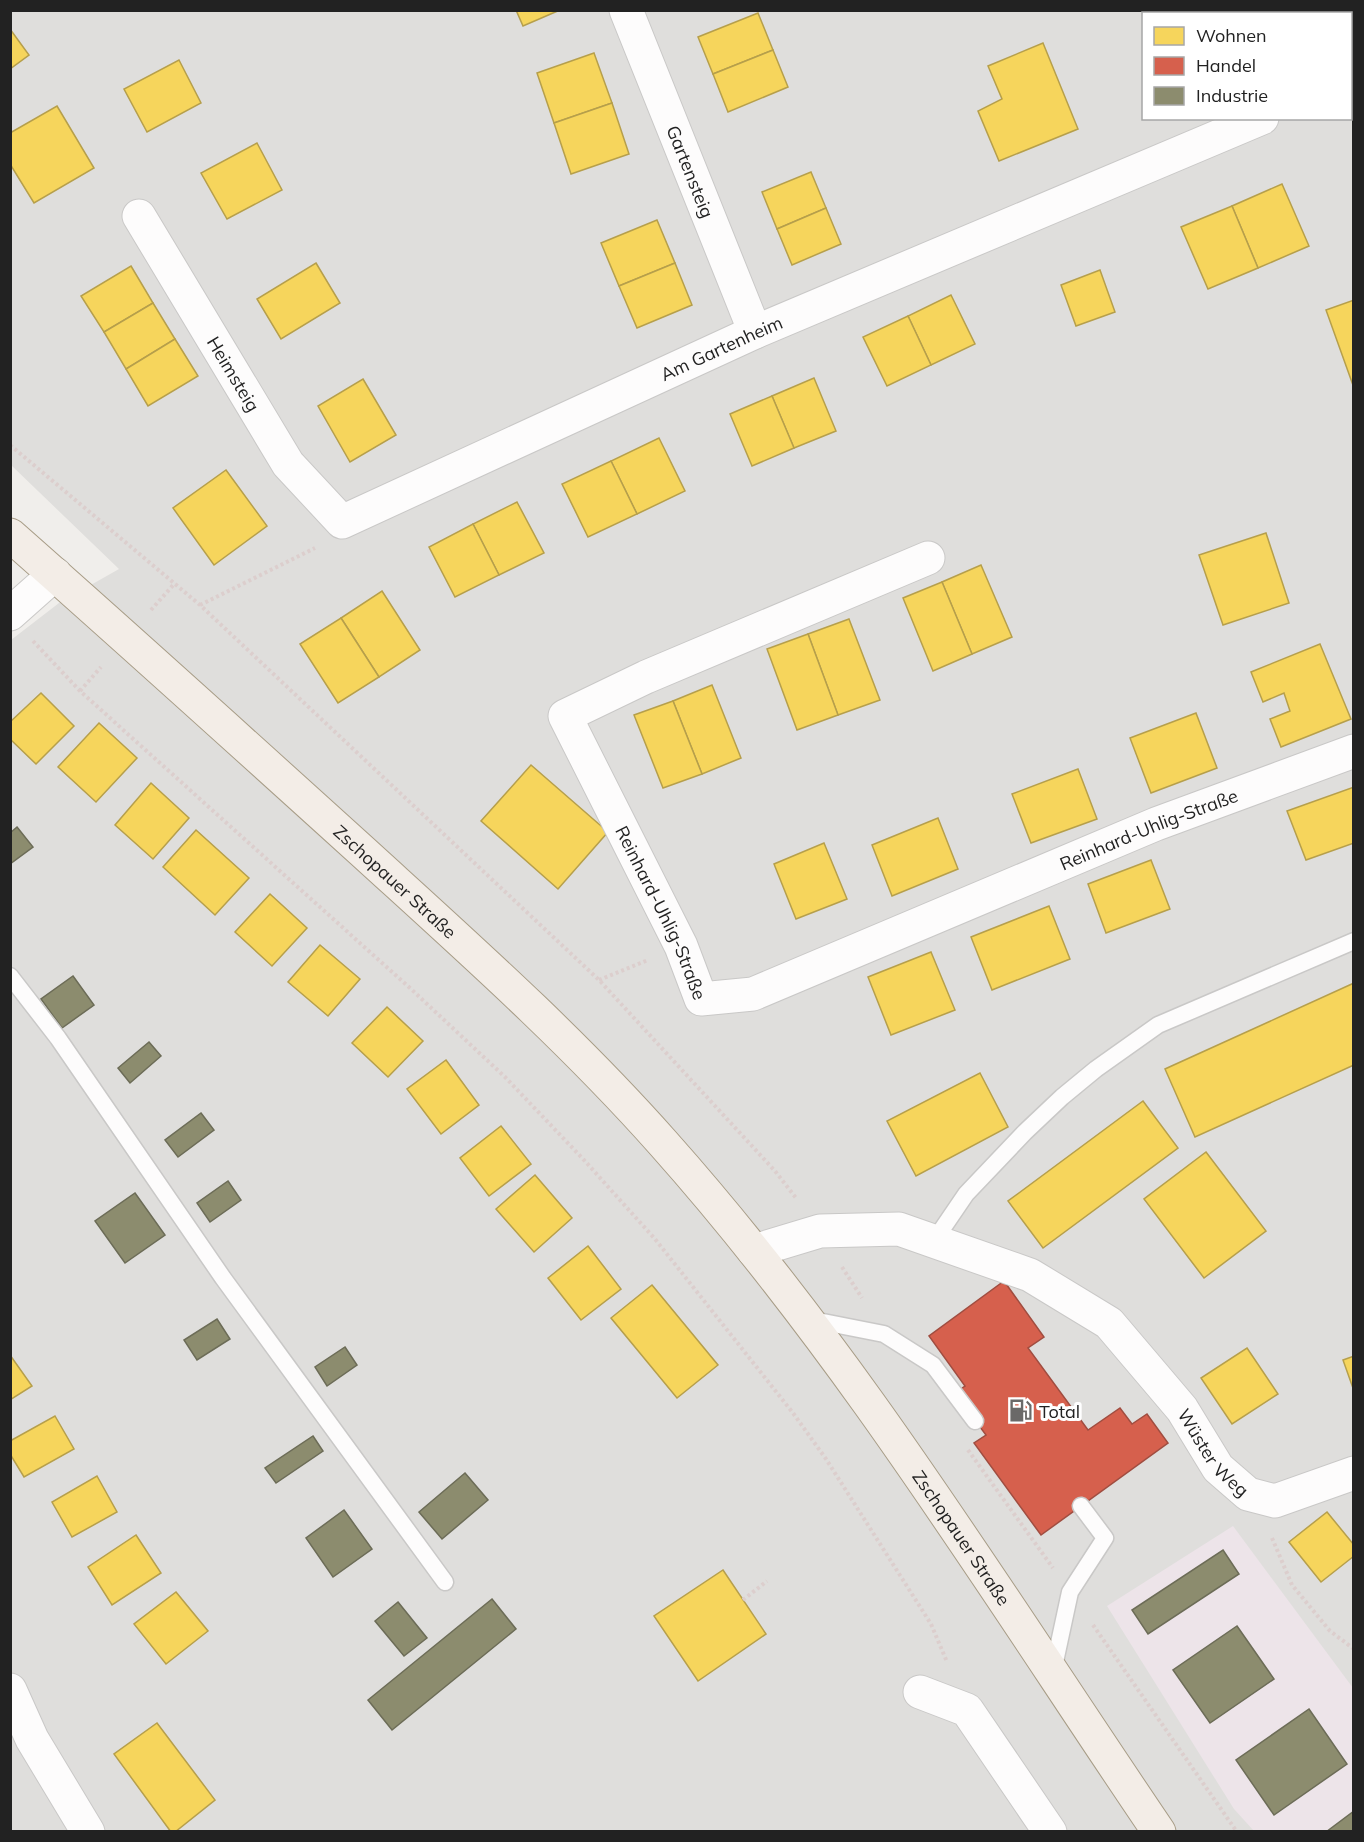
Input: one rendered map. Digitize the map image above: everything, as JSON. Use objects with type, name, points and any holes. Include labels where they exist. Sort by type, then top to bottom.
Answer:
[{"type":"main road","name":"Zschopauer Straße","points":[[10,535],[514,990],[663,1142],[808,1319],[891,1432],[1159,1832]]},
{"type":"street","name":"Gartensteig","points":[[626,10],[755,332]]},
{"type":"street","name":"Am Gartenheim","points":[[342,522],[755,332],[1257,120]]},
{"type":"street","name":"Heimsteig","points":[[139,216],[288,465],[342,522]]},
{"type":"street","name":"Reinhard-Uhlig-Straße","points":[[928,558],[646,677],[565,716],[681,946],[701,999],[753,994],[1156,824],[1353,751]]},
{"type":"street","points":[[18,623],[55,574]]},
{"type":"street","points":[[754,1251],[820,1230],[899,1229],[934,1241]]},
{"type":"street","name":"Wüster Weg","points":[[934,1241],[1030,1275],[1109,1323],[1182,1409],[1218,1468],[1248,1494],[1275,1501],[1353,1473]]},
{"type":"street","points":[[10,1690],[32,1739],[88,1832]]},
{"type":"street","points":[[920,1692],[967,1710],[1050,1832]]},
{"type":"lane","points":[[934,1241],[966,1194],[1025,1132],[1096,1069],[1149,1031],[1158,1025],[1353,941]]},
{"type":"lane","points":[[10,976],[58,1038],[223,1278],[445,1581]]},
{"type":"lane","points":[[808,1319],[884,1334],[933,1365],[975,1421]]},
{"type":"lane","points":[[1052,1675],[1070,1592],[1105,1538],[1081,1506]]},
{"type":"path","points":[[200,605],[332,540],[342,522]]},
{"type":"path","points":[[18,623],[80,691],[411,989],[505,1077],[655,1239],[793,1413],[826,1459],[931,1624],[967,1710]]},
{"type":"path","points":[[599,980],[681,946]]},
{"type":"path","points":[[1248,1494],[1268,1530],[1292,1585],[1330,1632],[1353,1649]]},
{"type":"path","points":[[743,1600],[767,1581]]},
{"type":"shaded area","points":[[11,11],[1353,11],[1353,1831],[11,1832],[11,640],[59,603],[119,569],[11,465]]},
{"type":"shaded area","points":[[1233,1526],[1353,1688],[1353,1831],[1254,1831],[1234,1809],[1107,1606]]},
{"type":"building: Wohnen","points":[[516,10],[560,10],[523,26]]},
{"type":"building: Wohnen","points":[[1167,10],[1182,10],[1180,12],[1168,12]]},
{"type":"building: Wohnen","points":[[758,13],[773,50],[713,74],[698,37]]},
{"type":"building: Wohnen","points":[[10,29],[29,55],[10,69]]},
{"type":"building: Wohnen","points":[[1043,43],[1078,129],[999,161],[978,111],[1002,99],[988,66]]},
{"type":"building: Wohnen","points":[[773,50],[788,87],[728,112],[713,74]]},
{"type":"building: Wohnen","points":[[594,53],[612,103],[554,123],[537,73]]},
{"type":"building: Wohnen","points":[[179,60],[201,103],[147,132],[124,89]]},
{"type":"building: Wohnen","points":[[612,103],[629,154],[571,174],[554,123]]},
{"type":"building: Wohnen","points":[[57,106],[94,168],[34,203],[10,164],[10,133]]},
{"type":"building: Wohnen","points":[[257,143],[282,190],[227,219],[201,173]]},
{"type":"building: Wohnen","points":[[811,172],[826,208],[777,229],[762,192]]},
{"type":"building: Wohnen","points":[[1282,184],[1309,246],[1258,268],[1232,206]]},
{"type":"building: Wohnen","points":[[1232,206],[1258,268],[1208,289],[1181,227]]},
{"type":"building: Wohnen","points":[[826,208],[841,244],[792,265],[777,229]]},
{"type":"building: Wohnen","points":[[657,220],[675,263],[619,286],[601,243]]},
{"type":"building: Wohnen","points":[[316,263],[340,303],[281,339],[257,299]]},
{"type":"building: Wohnen","points":[[675,263],[692,305],[637,328],[619,286]]},
{"type":"building: Wohnen","points":[[131,266],[153,303],[104,332],[81,296]]},
{"type":"building: Wohnen","points":[[1100,270],[1115,312],[1076,326],[1061,285]]},
{"type":"building: Wohnen","points":[[951,295],[975,344],[931,365],[908,316]]},
{"type":"building: Wohnen","points":[[1354,300],[1354,388],[1326,310]]},
{"type":"building: Wohnen","points":[[153,303],[175,339],[126,369],[104,332]]},
{"type":"building: Wohnen","points":[[908,316],[931,365],[887,386],[863,337]]},
{"type":"building: Wohnen","points":[[175,339],[198,376],[148,406],[126,369]]},
{"type":"building: Wohnen","points":[[814,378],[836,431],[794,448],[772,396]]},
{"type":"building: Wohnen","points":[[363,379],[396,435],[350,462],[318,406]]},
{"type":"building: Wohnen","points":[[772,396],[794,448],[752,466],[730,414]]},
{"type":"building: Wohnen","points":[[659,438],[685,491],[637,514],[611,461]]},
{"type":"building: Wohnen","points":[[611,461],[637,514],[588,537],[562,484]]},
{"type":"building: Wohnen","points":[[226,470],[267,526],[214,565],[173,508]]},
{"type":"building: Wohnen","points":[[517,502],[544,553],[499,575],[473,524]]},
{"type":"building: Wohnen","points":[[473,524],[499,575],[455,597],[429,547]]},
{"type":"building: Wohnen","points":[[1266,533],[1289,603],[1223,625],[1199,555]]},
{"type":"building: Wohnen","points":[[981,565],[1012,637],[972,654],[942,582]]},
{"type":"building: Wohnen","points":[[942,582],[972,654],[933,671],[903,598]]},
{"type":"building: Wohnen","points":[[382,591],[420,650],[379,677],[341,618]]},
{"type":"building: Wohnen","points":[[341,618],[379,677],[338,703],[300,644]]},
{"type":"building: Wohnen","points":[[849,619],[880,700],[838,715],[808,634]]},
{"type":"building: Wohnen","points":[[808,634],[838,715],[797,730],[767,649]]},
{"type":"building: Wohnen","points":[[1320,644],[1351,719],[1281,747],[1270,719],[1290,711],[1284,693],[1263,702],[1251,672]]},
{"type":"building: Wohnen","points":[[712,685],[741,758],[702,774],[673,701]]},
{"type":"building: Wohnen","points":[[41,693],[74,726],[36,764],[10,739],[10,722]]},
{"type":"building: Wohnen","points":[[673,701],[702,774],[663,788],[634,715]]},
{"type":"building: Wohnen","points":[[1196,713],[1217,768],[1151,793],[1130,738]]},
{"type":"building: Wohnen","points":[[99,723],[137,758],[96,802],[58,767]]},
{"type":"building: Wohnen","points":[[531,765],[608,832],[558,889],[481,821]]},
{"type":"building: Wohnen","points":[[1078,769],[1097,819],[1031,843],[1012,794]]},
{"type":"building: Wohnen","points":[[151,783],[189,818],[153,859],[115,825]]},
{"type":"building: Wohnen","points":[[1354,787],[1354,843],[1306,860],[1287,811]]},
{"type":"building: Wohnen","points":[[938,818],[958,869],[892,896],[872,845]]},
{"type":"building: Wohnen","points":[[196,830],[249,878],[215,915],[163,867]]},
{"type":"building: Wohnen","points":[[824,843],[847,899],[796,919],[774,864]]},
{"type":"building: Wohnen","points":[[1151,860],[1170,909],[1106,933],[1088,884]]},
{"type":"building: Wohnen","points":[[270,894],[307,928],[272,966],[235,932]]},
{"type":"building: Wohnen","points":[[1049,906],[1070,959],[992,990],[971,937]]},
{"type":"building: Wohnen","points":[[320,945],[360,979],[328,1016],[288,982]]},
{"type":"building: Wohnen","points":[[931,952],[955,1010],[891,1035],[868,977]]},
{"type":"building: Wohnen","points":[[1354,983],[1354,1065],[1195,1137],[1165,1069]]},
{"type":"building: Wohnen","points":[[387,1007],[423,1041],[388,1077],[352,1043]]},
{"type":"building: Wohnen","points":[[446,1060],[479,1105],[441,1134],[407,1089]]},
{"type":"building: Wohnen","points":[[980,1073],[1008,1127],[916,1176],[887,1121]]},
{"type":"building: Wohnen","points":[[1143,1101],[1178,1148],[1043,1248],[1008,1201]]},
{"type":"building: Wohnen","points":[[501,1126],[531,1164],[489,1196],[460,1158]]},
{"type":"building: Wohnen","points":[[1206,1152],[1266,1231],[1204,1278],[1144,1199]]},
{"type":"building: Wohnen","points":[[535,1175],[572,1218],[534,1252],[496,1209]]},
{"type":"building: Wohnen","points":[[588,1246],[621,1289],[581,1320],[548,1278]]},
{"type":"building: Wohnen","points":[[652,1285],[718,1365],[677,1398],[611,1318]]},
{"type":"building: Wohnen","points":[[1247,1348],[1278,1394],[1232,1424],[1201,1378]]},
{"type":"building: Wohnen","points":[[10,1355],[32,1386],[10,1400]]},
{"type":"building: Wohnen","points":[[1354,1356],[1354,1391],[1343,1360]]},
{"type":"building: Wohnen","points":[[55,1416],[74,1449],[24,1477],[10,1454],[10,1441]]},
{"type":"building: Wohnen","points":[[97,1476],[117,1512],[72,1537],[52,1502]]},
{"type":"building: Wohnen","points":[[1327,1512],[1354,1545],[1354,1556],[1321,1582],[1289,1542]]},
{"type":"building: Wohnen","points":[[136,1535],[161,1573],[112,1605],[88,1567]]},
{"type":"building: Wohnen","points":[[723,1570],[766,1634],[698,1681],[654,1616]]},
{"type":"building: Wohnen","points":[[176,1592],[208,1631],[166,1664],[134,1624]]},
{"type":"building: Wohnen","points":[[157,1723],[215,1800],[175,1832],[171,1832],[114,1754]]},
{"type":"building: Handel","name":"Total","points":[[1004,1281],[1044,1337],[1028,1348],[1088,1430],[1120,1408],[1132,1424],[1147,1414],[1168,1443],[1041,1535],[974,1443],[986,1435],[955,1393],[965,1386],[929,1336]]},
{"type":"building: Industrie","points":[[17,827],[33,847],[10,864],[10,833]]},
{"type":"building: Industrie","points":[[73,976],[94,1005],[62,1028],[41,999]]},
{"type":"building: Industrie","points":[[149,1042],[161,1056],[130,1083],[118,1068]]},
{"type":"building: Industrie","points":[[201,1113],[214,1130],[178,1157],[165,1140]]},
{"type":"building: Industrie","points":[[228,1181],[241,1200],[210,1222],[197,1203]]},
{"type":"building: Industrie","points":[[135,1193],[165,1235],[125,1263],[95,1221]]},
{"type":"building: Industrie","points":[[217,1319],[230,1339],[197,1360],[184,1340]]},
{"type":"building: Industrie","points":[[345,1347],[357,1365],[327,1386],[315,1367]]},
{"type":"building: Industrie","points":[[313,1436],[323,1451],[276,1483],[265,1468]]},
{"type":"building: Industrie","points":[[465,1473],[488,1500],[442,1539],[419,1512]]},
{"type":"building: Industrie","points":[[344,1510],[372,1549],[333,1577],[306,1538]]},
{"type":"building: Industrie","points":[[1223,1550],[1239,1574],[1148,1634],[1132,1610]]},
{"type":"building: Industrie","points":[[492,1599],[516,1629],[392,1730],[368,1700]]},
{"type":"building: Industrie","points":[[398,1602],[427,1638],[404,1656],[375,1621]]},
{"type":"building: Industrie","points":[[1237,1626],[1274,1679],[1210,1723],[1173,1670]]},
{"type":"building: Industrie","points":[[1309,1709],[1347,1764],[1274,1815],[1236,1760]]},
{"type":"building: Industrie","points":[[1354,1811],[1354,1832],[1326,1832]]},
{"type":"place","name":"Total","points":[[1021,1411]]}]
